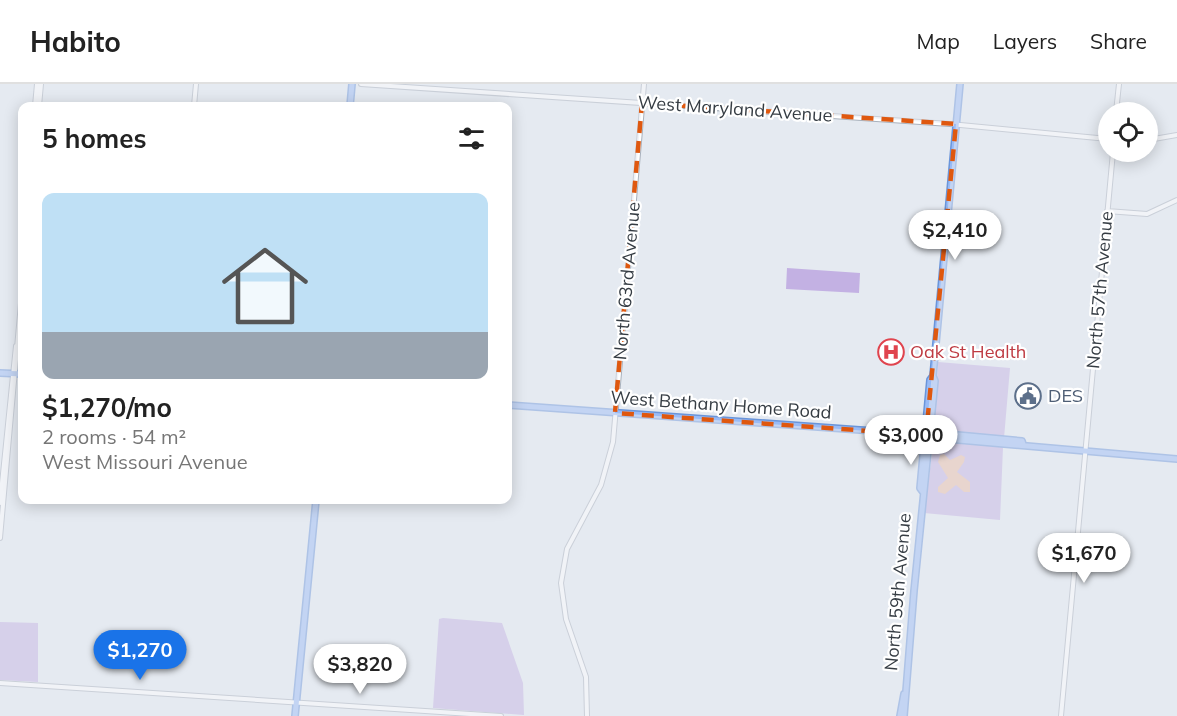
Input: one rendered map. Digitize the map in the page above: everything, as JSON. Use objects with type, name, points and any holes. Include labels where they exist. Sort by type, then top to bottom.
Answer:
[{"type":"main road","points":[[350,102],[352,84]]},
{"type":"main road","name":"North 59th Avenue","points":[[902,716],[923,492],[920,488],[930,435],[930,380],[933,376],[960,84]]},
{"type":"main road","points":[[0,373],[18,374]]},
{"type":"main road","name":"West Bethany Home Road","points":[[512,405],[930,435],[936,433],[1007,442]]},
{"type":"main road","name":"West Bethany Home Road","points":[[930,435],[936,438],[993,443],[1021,442],[1177,459]]},
{"type":"main road","points":[[296,716],[316,504]]},
{"type":"street","points":[[37,102],[39,84]]},
{"type":"street","points":[[194,102],[196,84]]},
{"type":"street","name":"West Maryland Avenue","points":[[361,84],[956,124],[1098,138]]},
{"type":"street","name":"North 63rd Avenue","points":[[587,716],[586,677],[564,612],[561,583],[572,535],[594,499],[605,474],[613,442],[644,84]]},
{"type":"street","points":[[1117,102],[1119,84]]},
{"type":"street","points":[[1158,138],[1177,135]]},
{"type":"street","name":"North 57th Avenue","points":[[1061,716],[1112,162]]},
{"type":"street","points":[[1107,211],[1147,214],[1177,200]]},
{"type":"street","points":[[0,503],[18,340]]},
{"type":"street","points":[[0,538],[13,373]]},
{"type":"street","points":[[0,683],[501,716]]},
{"type":"highlighted area","points":[[642,103],[956,124],[926,435],[615,413]]},
{"type":"shaded area","points":[[787,268],[860,273],[859,293],[786,289]]},
{"type":"shaded area","points":[[938,362],[1010,368],[1004,438],[934,429]]},
{"type":"shaded area","points":[[934,440],[1003,447],[1000,520],[924,513]]},
{"type":"shaded area","points":[[944,454],[950,460],[961,455],[965,457],[957,472],[970,482],[970,492],[964,492],[956,485],[945,494],[938,492],[938,487],[948,478],[938,462],[940,455]]},
{"type":"shaded area","points":[[439,619],[502,623],[523,683],[524,715],[433,708]]},
{"type":"shaded area","points":[[0,622],[38,623],[38,682],[0,680]]},
{"type":"place","name":"Oak St Health","points":[[891,352]]},
{"type":"place","name":"DES","points":[[1028,396]]}]
